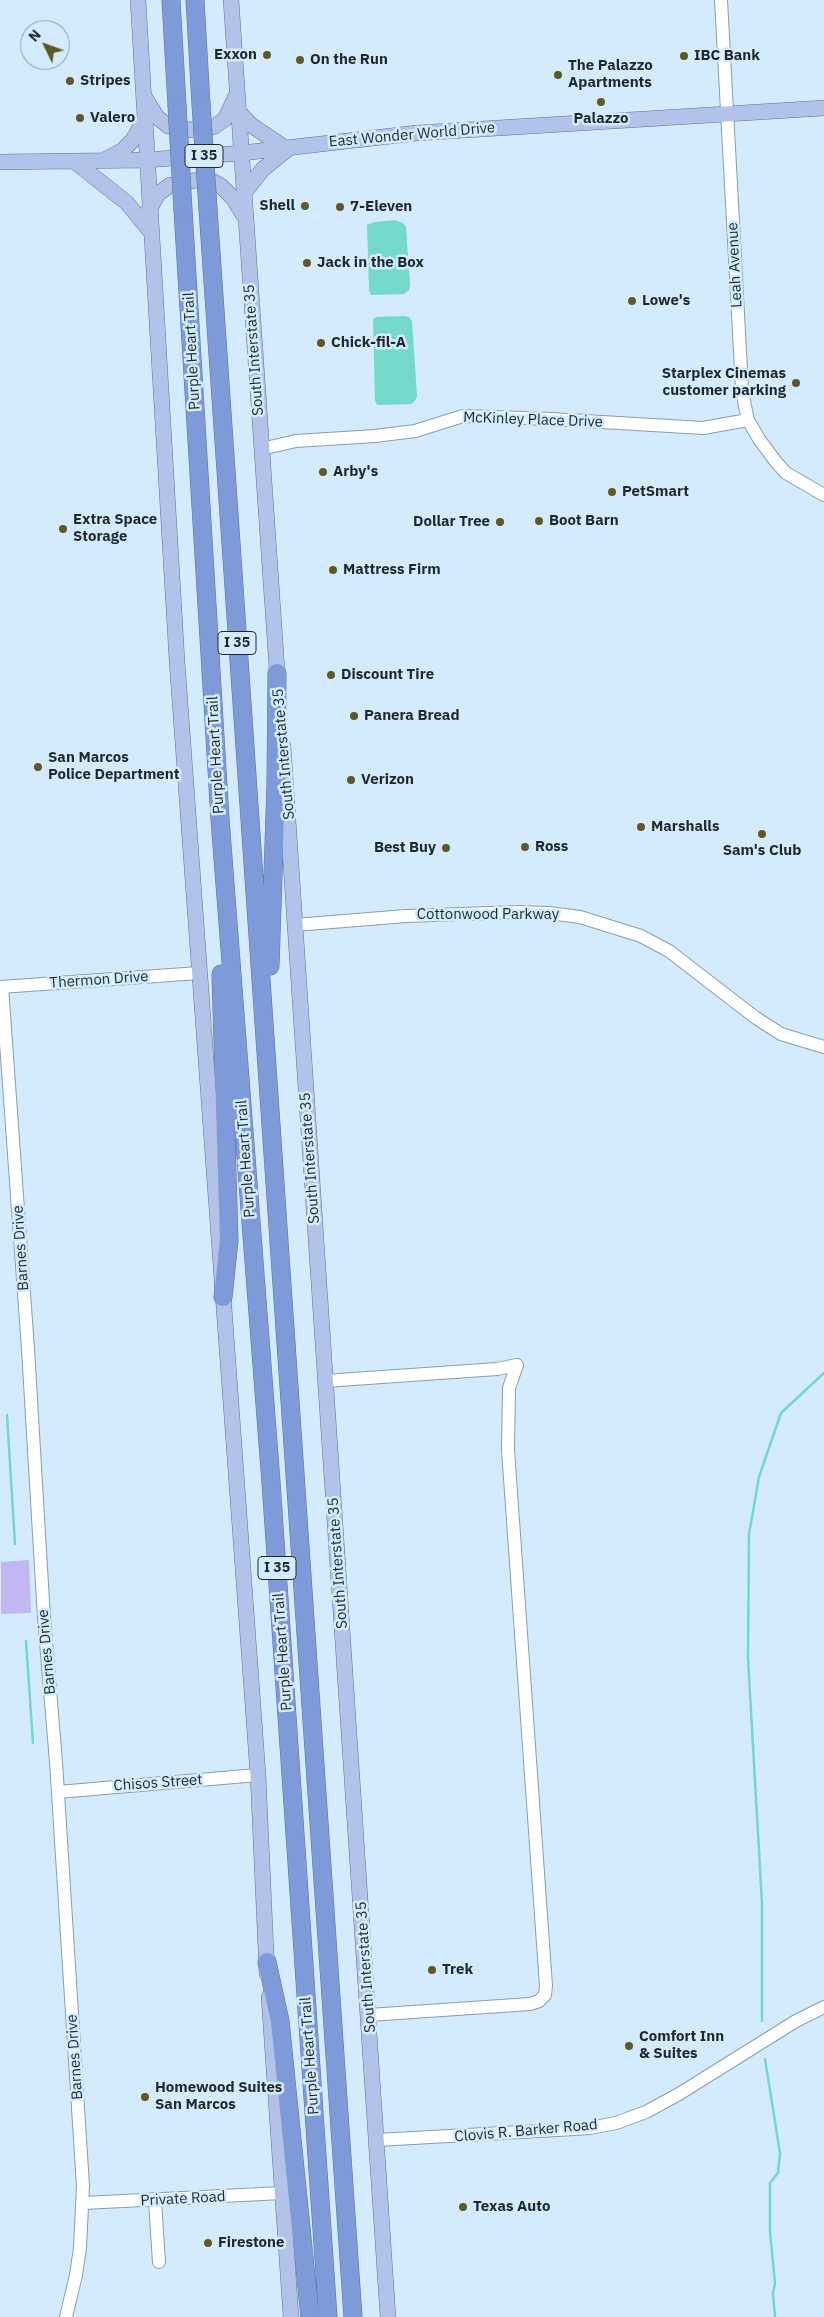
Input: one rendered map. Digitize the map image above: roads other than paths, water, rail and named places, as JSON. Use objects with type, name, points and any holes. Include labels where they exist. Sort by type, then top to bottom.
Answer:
[{"type":"highway","name":"Purple Heart Trail","points":[[171,0],[220,819],[271,1482],[328,2317]]},
{"type":"highway","name":"Purple Heart Trail","points":[[195,0],[352,2317]]},
{"type":"highway","points":[[267,1076],[276,784],[277,673]]},
{"type":"highway","points":[[220,819],[218,881],[229,1240],[222,1297]]},
{"type":"highway","points":[[266,1962],[280,2021],[310,2317]]},
{"type":"main road","points":[[138,0],[150,231],[198,973],[258,1776],[266,1962],[292,2317]]},
{"type":"main road","name":"South Interstate 35","points":[[231,0],[388,2317]]},
{"type":"main road","points":[[143,95],[157,117],[168,126],[184,130],[205,129],[215,126],[225,119],[237,93]]},
{"type":"main road","name":"East Wonder World Drive","points":[[0,162],[146,160],[242,153],[417,133],[824,108]]},
{"type":"main road","points":[[238,111],[251,125],[288,147],[263,168],[244,193]]},
{"type":"main road","points":[[102,160],[123,150],[132,141],[144,121]]},
{"type":"main road","points":[[0,150],[17,162],[0,171]]},
{"type":"main road","points":[[74,161],[127,203],[150,231]]},
{"type":"main road","points":[[149,210],[158,194],[170,185],[197,180],[214,182],[228,192],[246,220]]},
{"type":"street","name":"Leah Avenue","points":[[720,0],[742,388],[748,420],[759,439],[786,473],[824,495]]},
{"type":"street","name":"McKinley Place Drive","points":[[261,449],[296,441],[375,436],[415,430],[463,416],[704,428],[748,420]]},
{"type":"street","name":"Cottonwood Parkway","points":[[295,925],[406,916],[518,912],[580,916],[641,936],[662,947],[773,1028],[796,1039],[824,1047]]},
{"type":"street","name":"Thermon Drive","points":[[1,987],[198,973]]},
{"type":"street","name":"Barnes Drive","points":[[1,987],[28,1349],[44,1618],[58,1792],[84,2203],[76,2275],[66,2317]]},
{"type":"street","points":[[325,1381],[496,1369],[518,1365],[509,1388],[508,1450],[545,1968],[545,1995],[539,2001],[530,2004],[369,2015]]},
{"type":"street","name":"Chisos Street","points":[[58,1792],[258,1776]]},
{"type":"street","name":"Clovis R. Barker Road","points":[[377,2140],[540,2132],[590,2128],[616,2123],[646,2112],[679,2094],[796,2022],[824,2007]]},
{"type":"street","name":"Private Road","points":[[84,2203],[155,2201],[282,2193]]},
{"type":"street","points":[[155,2201],[159,2262]]},
{"type":"waterway","points":[[762,2021],[762,1903],[748,1659],[749,1534],[759,1477],[781,1413],[824,1373]]},
{"type":"waterway","points":[[7,1415],[15,1544]]},
{"type":"waterway","points":[[26,1641],[33,1743]]},
{"type":"waterway","points":[[765,2059],[780,2153],[778,2173],[770,2183],[770,2232],[775,2283],[773,2294],[775,2317]]},
{"type":"place","name":"Exxon","points":[[267,55]]},
{"type":"place","name":"IBC Bank","points":[[684,56]]},
{"type":"place","name":"On the Run","points":[[300,60]]},
{"type":"place","name":"The Palazzo Apartments","points":[[558,75]]},
{"type":"place","name":"Stripes","points":[[70,81]]},
{"type":"place","name":"Palazzo","points":[[601,102]]},
{"type":"place","name":"Valero","points":[[80,118]]},
{"type":"place","name":"Shell","points":[[305,206]]},
{"type":"place","name":"7-Eleven","points":[[340,207]]},
{"type":"place","name":"Jack in the Box","points":[[307,263]]},
{"type":"place","name":"Lowe's","points":[[632,301]]},
{"type":"place","name":"Chick-fil-A","points":[[321,343]]},
{"type":"place","name":"Starplex Cinemas customer parking","points":[[796,383]]},
{"type":"place","name":"Arby's","points":[[323,472]]},
{"type":"place","name":"PetSmart","points":[[612,492]]},
{"type":"place","name":"Boot Barn","points":[[539,521]]},
{"type":"place","name":"Dollar Tree","points":[[500,522]]},
{"type":"place","name":"Extra Space Storage","points":[[63,529]]},
{"type":"place","name":"Mattress Firm","points":[[333,570]]},
{"type":"place","name":"Discount Tire","points":[[331,675]]},
{"type":"place","name":"Panera Bread","points":[[354,716]]},
{"type":"place","name":"San Marcos Police Department","points":[[38,767]]},
{"type":"place","name":"Verizon","points":[[351,780]]},
{"type":"place","name":"Marshalls","points":[[641,827]]},
{"type":"place","name":"Sam's Club","points":[[762,834]]},
{"type":"place","name":"Ross","points":[[525,847]]},
{"type":"place","name":"Best Buy","points":[[446,848]]},
{"type":"place","name":"Trek","points":[[432,1970]]},
{"type":"place","name":"Comfort Inn & Suites","points":[[629,2046]]},
{"type":"place","name":"Homewood Suites San Marcos","points":[[145,2097]]},
{"type":"place","name":"Texas Auto","points":[[463,2207]]},
{"type":"place","name":"Firestone","points":[[208,2243]]}]
